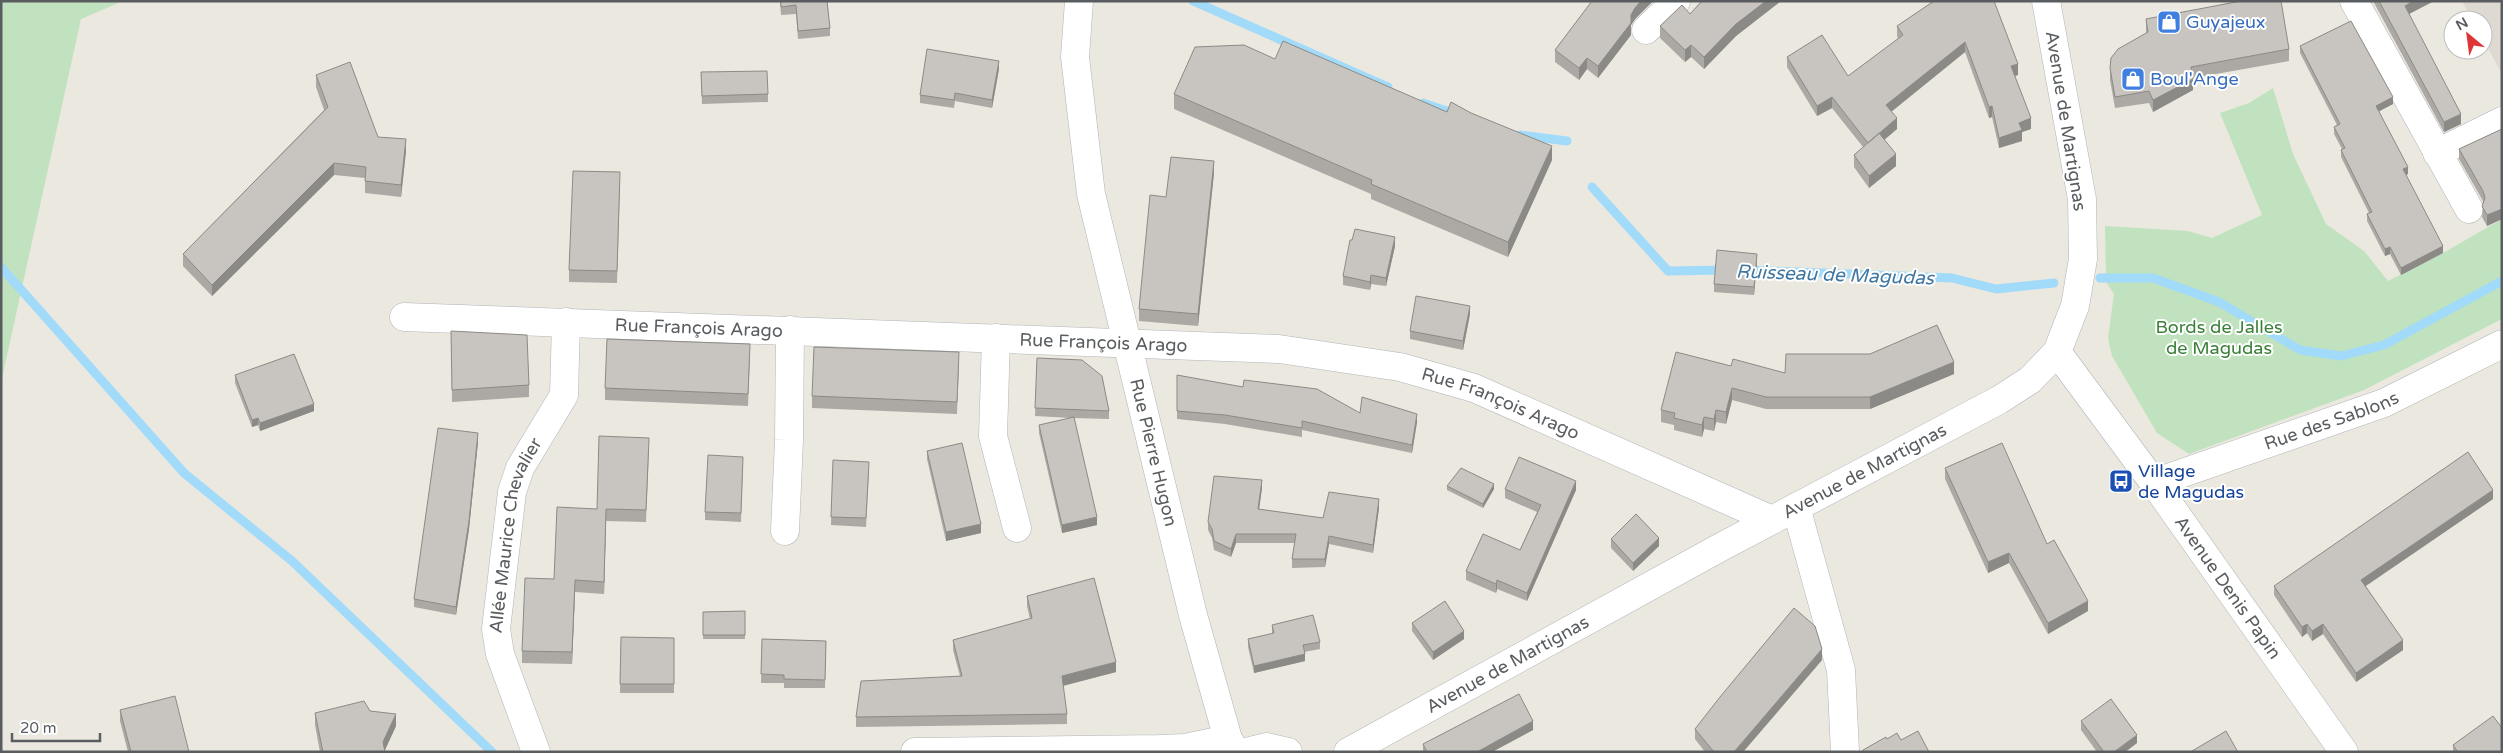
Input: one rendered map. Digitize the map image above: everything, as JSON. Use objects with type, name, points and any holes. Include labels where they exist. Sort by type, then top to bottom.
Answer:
[{"type":"street","name":"Rue Pierre Hugon","points":[[1080,1],[1076,57],[1091,194],[1193,616],[1237,747]]},
{"type":"street","points":[[1646,30],[1676,1]]},
{"type":"street","name":"Avenue de Martignas","points":[[1348,752],[1784,513],[1999,400],[2030,380],[2057,352],[2075,306],[2083,259],[2082,206],[2046,1]]},
{"type":"street","points":[[2354,1],[2468,209]]},
{"type":"street","points":[[2437,153],[2502,122]]},
{"type":"street","name":"Rue François Arago","points":[[404,317],[1279,349],[1400,366],[1474,388],[1784,513]]},
{"type":"street","name":"Allée Maurice Chevalier","points":[[536,752],[500,654],[496,629],[512,492],[520,468],[564,395],[566,322]]},
{"type":"street","points":[[785,531],[790,440],[790,330]]},
{"type":"street","points":[[996,338],[993,436],[1017,528]]},
{"type":"street","name":"Rue des Sablons","points":[[2154,483],[2384,403],[2502,344]]},
{"type":"street","name":"Avenue Denis Papin","points":[[2057,352],[2154,483],[2344,752]]},
{"type":"street","points":[[1784,513],[1841,670],[1845,752]]},
{"type":"street","points":[[915,752],[1237,747],[1266,747],[1288,752]]},
{"type":"shaded area","points":[[2462,1],[2502,1],[2502,74],[2493,57],[2493,10],[2467,10]]},
{"type":"green space","points":[[1,1],[123,1],[81,19],[1,383]]},
{"type":"green space","name":"Bords de Jalles de Magudas","points":[[2273,88],[2293,154],[2326,224],[2364,251],[2388,281],[2443,253],[2502,219],[2502,319],[2364,390],[2189,454],[2157,433],[2112,356],[2108,338],[2114,294],[2106,282],[2105,226],[2188,231],[2212,238],[2262,215],[2220,113],[2249,103]]},
{"type":"building","points":[[781,1],[827,1],[830,28],[798,31],[796,5],[781,7]]},
{"type":"building","points":[[1592,1],[1641,1],[1631,15],[1631,23],[1598,66],[1587,58],[1579,68],[1555,50]]},
{"type":"building","points":[[1702,1],[1766,1],[1736,24],[1704,57],[1691,45],[1685,50],[1660,26],[1682,5],[1690,14]]},
{"type":"building","points":[[1934,1],[1994,1],[2018,64],[2011,66],[2031,118],[2019,123],[2022,130],[1999,138],[1992,106],[1989,107],[1965,42],[1886,105],[1897,118],[1868,143],[1832,97],[1817,106],[1787,57],[1822,35],[1848,76],[1903,35],[1897,26]]},
{"type":"building","points":[[2241,1],[2281,1],[2289,49],[2191,67],[2193,79],[2153,100],[2149,91],[2115,97],[2110,68],[2111,58],[2118,49],[2148,32],[2146,19]]},
{"type":"building","points":[[2379,1],[2413,1],[2405,6],[2461,114],[2444,122]]},
{"type":"building","points":[[2351,21],[2393,97],[2376,106],[2408,167],[2403,169],[2443,246],[2401,268],[2390,247],[2385,249],[2367,214],[2372,212],[2341,150],[2345,148],[2334,127],[2340,124],[2300,46]]},
{"type":"building","points":[[1283,41],[1447,112],[1451,102],[1471,113],[1552,146],[1508,242],[1371,184],[1372,180],[1174,94],[1195,47],[1244,45],[1275,59]]},
{"type":"building","points":[[927,49],[999,61],[992,100],[955,93],[954,100],[920,95]]},
{"type":"building","points":[[350,62],[378,137],[406,139],[401,185],[365,181],[366,167],[334,163],[212,285],[183,254],[328,107],[316,75]]},
{"type":"building","points":[[767,71],[768,94],[702,96],[701,72]]},
{"type":"building","points":[[2502,129],[2502,209],[2487,215],[2482,206],[2485,198],[2483,191],[2459,149]]},
{"type":"building","points":[[1879,133],[1896,154],[1869,176],[1854,155]]},
{"type":"building","points":[[1171,157],[1214,161],[1198,314],[1139,309],[1150,195],[1166,197]]},
{"type":"building","points":[[573,171],[620,172],[617,271],[569,270]]},
{"type":"building","points":[[1355,229],[1395,237],[1386,278],[1371,275],[1370,282],[1343,276],[1350,240],[1352,240]]},
{"type":"building","points":[[1717,250],[1757,254],[1754,287],[1714,284]]},
{"type":"building","points":[[1416,296],[1470,306],[1463,341],[1410,331]]},
{"type":"building","points":[[1937,325],[1954,362],[1870,397],[1766,397],[1732,388],[1726,412],[1716,410],[1714,419],[1704,417],[1702,425],[1674,418],[1675,413],[1661,410],[1676,352],[1731,366],[1733,359],[1785,373],[1786,354],[1870,354]]},
{"type":"building","points":[[451,331],[527,335],[529,385],[452,390]]},
{"type":"building","points":[[607,339],[750,344],[748,394],[605,388]]},
{"type":"building","points":[[814,347],[959,352],[957,402],[812,396]]},
{"type":"building","points":[[294,354],[314,404],[260,423],[258,418],[252,420],[235,375]]},
{"type":"building","points":[[1037,358],[1082,360],[1102,376],[1109,411],[1035,408]]},
{"type":"building","points":[[1177,375],[1243,387],[1244,380],[1317,389],[1360,413],[1362,397],[1417,414],[1412,445],[1302,421],[1302,428],[1225,415],[1177,411]]},
{"type":"building","points":[[1074,417],[1097,517],[1062,525],[1039,425]]},
{"type":"building","points":[[438,428],[478,433],[469,521],[456,607],[414,599]]},
{"type":"building","points":[[599,436],[649,438],[646,510],[606,509],[604,582],[575,580],[572,652],[522,651],[525,578],[554,579],[557,507],[597,509]]},
{"type":"building","points":[[962,443],[981,524],[946,532],[927,451]]},
{"type":"building","points":[[2002,443],[2047,544],[2054,540],[2088,601],[2048,623],[2009,553],[1988,562],[1945,468]]},
{"type":"building","points":[[2468,452],[2493,490],[2361,580],[2403,640],[2356,673],[2323,624],[2312,631],[2307,624],[2302,627],[2274,586]]},
{"type":"building","points":[[708,455],[743,457],[741,513],[705,512]]},
{"type":"building","points":[[1519,457],[1576,481],[1527,593],[1497,580],[1496,584],[1466,571],[1483,534],[1520,550],[1541,505],[1505,489]]},
{"type":"building","points":[[833,460],[869,462],[866,518],[831,517]]},
{"type":"building","points":[[1461,468],[1494,484],[1483,504],[1447,486]]},
{"type":"building","points":[[1214,476],[1262,480],[1258,509],[1323,518],[1329,492],[1379,499],[1373,545],[1329,536],[1325,559],[1292,559],[1296,534],[1236,534],[1231,549],[1214,541],[1212,529],[1208,522]]},
{"type":"building","points":[[1636,514],[1659,538],[1633,563],[1611,539]]},
{"type":"building","points":[[1094,578],[1116,662],[1062,676],[1067,714],[856,717],[861,681],[962,676],[953,640],[1032,618],[1027,596]]},
{"type":"building","points":[[1445,601],[1464,631],[1433,652],[1412,623]]},
{"type":"building","points":[[1794,608],[1815,626],[1822,649],[1734,752],[1714,752],[1695,729]]},
{"type":"building","points":[[745,611],[745,635],[703,635],[703,612]]},
{"type":"building","points":[[1313,615],[1320,642],[1303,645],[1305,654],[1254,666],[1248,639],[1274,633],[1272,625]]},
{"type":"building","points":[[621,637],[674,638],[674,684],[620,684]]},
{"type":"building","points":[[762,639],[826,641],[825,680],[784,679],[784,675],[761,674]]},
{"type":"building","points":[[1519,694],[1533,721],[1477,752],[1427,752],[1423,744]]},
{"type":"building","points":[[175,696],[189,752],[131,752],[120,710]]},
{"type":"building","points":[[2111,699],[2137,735],[2114,752],[2104,752],[2081,721]]},
{"type":"building","points":[[364,701],[370,711],[396,714],[383,742],[385,752],[323,752],[315,713]]},
{"type":"building","points":[[2493,716],[2502,728],[2502,752],[2458,752],[2453,745]]},
{"type":"building","points":[[1918,731],[1929,752],[1864,752],[1863,750],[1897,733],[1901,740]]},
{"type":"building","points":[[2226,731],[2238,752],[2192,751]]},
{"type":"waterway","name":"Ruisseau de Magudas","points":[[1193,1],[1388,87]]},
{"type":"waterway","name":"Ruisseau de Magudas","points":[[1423,103],[1458,115]]},
{"type":"waterway","name":"Ruisseau de Magudas","points":[[1520,135],[1567,141]]},
{"type":"waterway","name":"Ruisseau de Magudas","points":[[1592,187],[1668,271],[1726,270]]},
{"type":"waterway","points":[[1,267],[184,473],[292,561],[492,752]]},
{"type":"waterway","name":"Ruisseau de Magudas","points":[[1744,270],[1952,278],[1996,289],[2054,283]]},
{"type":"waterway","name":"Ruisseau de Magudas","points":[[2100,278],[2153,278],[2219,302],[2300,350],[2341,356],[2384,345],[2502,281]]},
{"type":"place","name":"Guyajeux","points":[[2169,22]]},
{"type":"place","name":"Boul'Ange","points":[[2133,79]]},
{"type":"place","name":"Village de Magudas","points":[[2121,481]]}]
